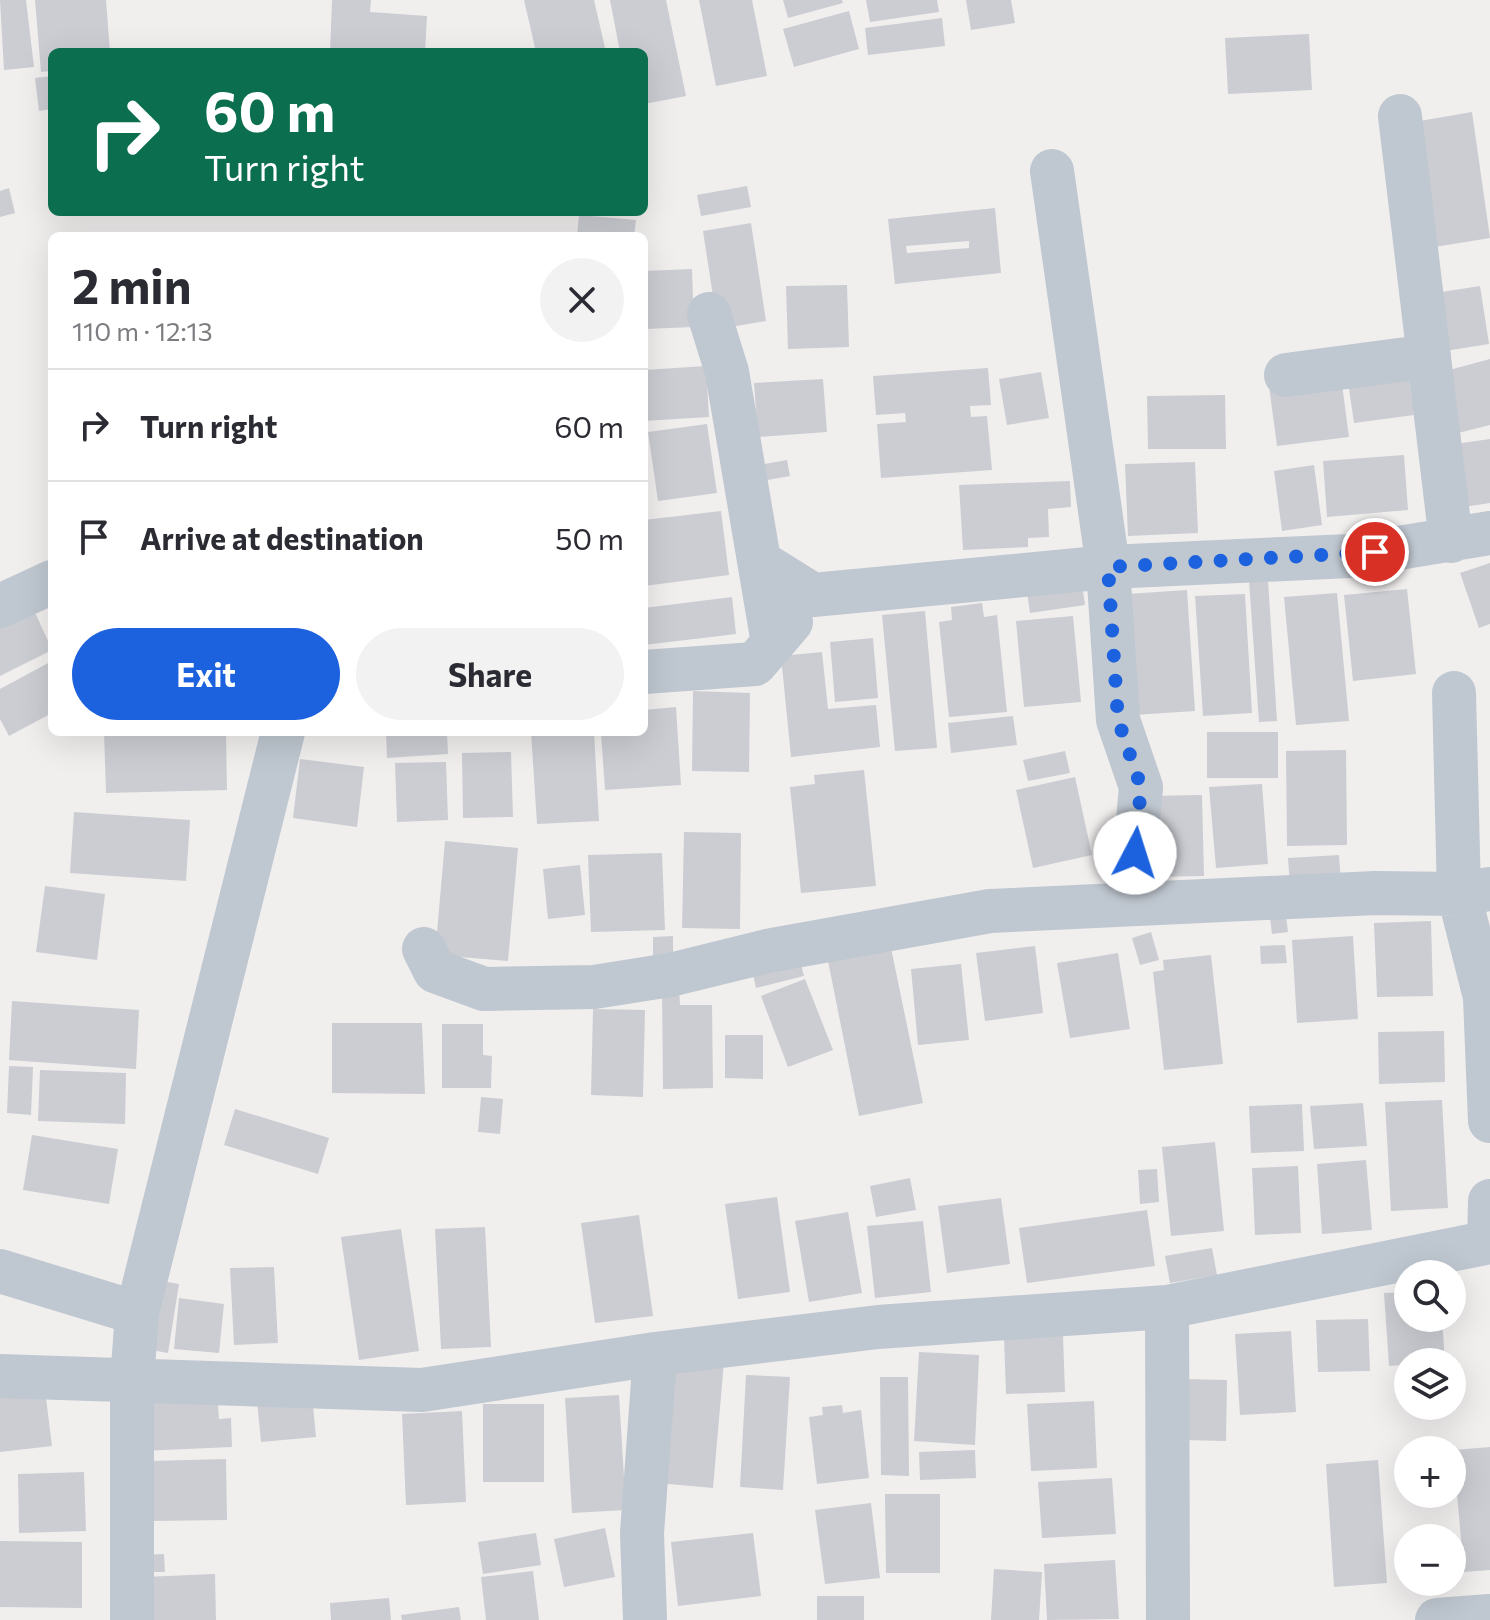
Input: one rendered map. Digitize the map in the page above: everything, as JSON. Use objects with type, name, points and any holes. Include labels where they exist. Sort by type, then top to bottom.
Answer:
[{"type":"street","points":[[760,562],[813,595],[1108,567],[1350,556],[1470,537],[1429,356],[1400,116]]},
{"type":"street","points":[[1052,171],[1108,567],[1118,720],[1141,787],[1135,853],[1140,903]]},
{"type":"street","points":[[709,314],[727,372],[773,643]]},
{"type":"street","points":[[1286,375],[1429,356]]},
{"type":"street","points":[[0,606],[48,584]]},
{"type":"street","points":[[648,672],[755,664],[813,595]]},
{"type":"street","points":[[1454,693],[1485,997],[1490,1121]]},
{"type":"street","points":[[94,1620],[133,1610],[132,1381],[137,1313],[282,736]]},
{"type":"street","points":[[424,949],[435,971],[484,989],[594,987],[670,975],[767,951],[990,911],[1375,893],[1475,892]]},
{"type":"street","points":[[0,1376],[422,1390],[655,1354],[878,1327],[1167,1307],[1490,1242],[1490,1201]]},
{"type":"street","points":[[0,1271],[137,1313]]},
{"type":"street","points":[[1167,1307],[1168,1620]]},
{"type":"street","points":[[645,1620],[642,1533],[655,1354]]},
{"type":"street","points":[[1437,1620],[1490,1616]]},
{"type":"building","points":[[0,0],[26,0],[34,67],[4,70]]},
{"type":"building","points":[[35,0],[106,0],[110,48],[48,48],[48,71],[41,72]]},
{"type":"building","points":[[332,0],[371,0],[370,12],[427,16],[425,48],[330,48]]},
{"type":"building","points":[[524,0],[594,0],[605,48],[535,48]]},
{"type":"building","points":[[610,0],[666,0],[686,96],[648,103],[648,48],[619,48]]},
{"type":"building","points":[[699,0],[752,0],[767,76],[716,86]]},
{"type":"building","points":[[783,0],[842,0],[843,3],[788,18]]},
{"type":"building","points":[[866,0],[937,0],[939,12],[870,22]]},
{"type":"building","points":[[966,0],[1011,0],[1015,23],[971,30]]},
{"type":"building","points":[[849,11],[859,49],[794,67],[783,29]]},
{"type":"building","points":[[942,18],[945,46],[868,55],[865,28]]},
{"type":"building","points":[[1309,34],[1312,90],[1228,94],[1225,38]]},
{"type":"building","points":[[48,76],[48,110],[39,111],[35,78]]},
{"type":"building","points":[[1472,112],[1490,238],[1435,247],[1414,122]]},
{"type":"building","points":[[747,186],[751,207],[701,216],[697,195]]},
{"type":"building","points":[[9,188],[15,213],[0,217],[0,191]]},
{"type":"building","points":[[995,208],[1001,273],[895,284],[888,219]],"holes":[[[969,241],[969,248],[907,253],[906,246]]]},
{"type":"building","points":[[579,216],[636,220],[634,232],[577,232]]},
{"type":"building","points":[[751,223],[766,321],[718,329],[703,231]]},
{"type":"building","points":[[692,269],[694,327],[648,329],[648,271]]},
{"type":"building","points":[[847,285],[849,347],[788,349],[786,286]]},
{"type":"building","points":[[1480,286],[1489,344],[1439,352],[1429,294]]},
{"type":"building","points":[[1490,359],[1490,425],[1454,434],[1438,373]]},
{"type":"building","points":[[706,366],[709,417],[648,421],[648,370]]},
{"type":"building","points":[[1408,367],[1414,415],[1354,423],[1347,375]]},
{"type":"building","points":[[988,368],[991,405],[970,406],[971,417],[987,416],[992,470],[881,478],[877,424],[906,422],[905,413],[876,415],[873,376]]},
{"type":"building","points":[[1041,372],[1049,418],[1007,425],[999,379]]},
{"type":"building","points":[[1341,377],[1349,437],[1277,446],[1269,386]]},
{"type":"building","points":[[823,379],[827,432],[758,437],[754,383]]},
{"type":"building","points":[[1225,395],[1226,449],[1148,449],[1147,396]]},
{"type":"building","points":[[707,424],[717,493],[658,501],[648,432]]},
{"type":"building","points":[[1490,439],[1490,503],[1457,508],[1448,445]]},
{"type":"building","points":[[1404,455],[1408,510],[1327,517],[1323,461]]},
{"type":"building","points":[[787,460],[790,476],[757,482],[753,466]]},
{"type":"building","points":[[1195,462],[1198,533],[1128,536],[1125,464]]},
{"type":"building","points":[[1314,465],[1322,525],[1282,531],[1274,471]]},
{"type":"building","points":[[1070,481],[1071,507],[1048,509],[1049,537],[1028,538],[1028,547],[963,550],[959,485]]},
{"type":"building","points":[[721,511],[729,575],[648,585],[648,520]]},
{"type":"building","points":[[1490,563],[1490,624],[1479,628],[1460,573]]},
{"type":"building","points":[[1268,580],[1277,721],[1259,722],[1249,581]]},
{"type":"building","points":[[1082,584],[1085,605],[1030,613],[1027,592]]},
{"type":"building","points":[[1407,589],[1416,674],[1353,681],[1344,595]]},
{"type":"building","points":[[1187,590],[1195,711],[1134,715],[1127,594]]},
{"type":"building","points":[[1337,593],[1349,721],[1296,725],[1284,597]]},
{"type":"building","points":[[1245,594],[1252,713],[1203,716],[1195,596]]},
{"type":"building","points":[[732,597],[736,634],[648,645],[648,608]]},
{"type":"building","points":[[982,603],[984,617],[997,615],[1007,712],[949,717],[939,622],[952,620],[951,607]]},
{"type":"building","points":[[33,608],[48,641],[48,652],[0,676],[0,624]]},
{"type":"building","points":[[925,611],[937,748],[895,751],[882,615]]},
{"type":"building","points":[[1073,616],[1081,702],[1024,707],[1016,621]]},
{"type":"building","points":[[873,638],[878,698],[835,702],[830,642]]},
{"type":"building","points":[[822,652],[828,709],[876,705],[880,747],[791,757],[781,656]]},
{"type":"building","points":[[48,663],[48,715],[9,736],[0,719],[0,689]]},
{"type":"building","points":[[693,691],[750,693],[749,772],[692,771]]},
{"type":"building","points":[[676,707],[681,785],[605,790],[601,736],[648,736],[648,710]]},
{"type":"building","points":[[1013,716],[1017,745],[951,753],[948,723]]},
{"type":"building","points":[[1207,732],[1278,732],[1278,778],[1207,778]]},
{"type":"building","points":[[104,736],[226,736],[227,790],[106,793]]},
{"type":"building","points":[[386,736],[447,736],[448,754],[387,758]]},
{"type":"building","points":[[531,736],[594,736],[599,821],[537,824]]},
{"type":"building","points":[[1346,750],[1347,845],[1287,846],[1286,751]]},
{"type":"building","points":[[1065,751],[1070,773],[1028,781],[1023,760]]},
{"type":"building","points":[[511,752],[513,817],[463,818],[462,753]]},
{"type":"building","points":[[300,759],[364,767],[357,827],[293,818]]},
{"type":"building","points":[[446,762],[448,820],[397,822],[395,763]]},
{"type":"building","points":[[864,770],[876,886],[801,893],[790,787],[815,784],[814,775]]},
{"type":"building","points":[[1075,777],[1092,855],[1033,868],[1016,790]]},
{"type":"building","points":[[1262,784],[1268,864],[1216,868],[1209,787]]},
{"type":"building","points":[[1202,795],[1204,876],[1147,877],[1146,796]]},
{"type":"building","points":[[74,812],[190,820],[186,881],[70,873]]},
{"type":"building","points":[[684,832],[741,833],[740,929],[682,928]]},
{"type":"building","points":[[445,841],[518,848],[508,961],[435,955]]},
{"type":"building","points":[[662,853],[665,930],[591,932],[588,855]]},
{"type":"building","points":[[1339,855],[1341,883],[1290,887],[1288,858]]},
{"type":"building","points":[[580,865],[585,915],[548,919],[543,869]]},
{"type":"building","points":[[45,886],[105,894],[97,960],[36,952]]},
{"type":"building","points":[[1286,916],[1288,932],[1272,934],[1270,918]]},
{"type":"building","points":[[1431,921],[1433,996],[1377,997],[1374,923]]},
{"type":"building","points":[[1151,932],[1159,960],[1140,965],[1132,938]]},
{"type":"building","points":[[673,936],[673,963],[653,963],[653,937]]},
{"type":"building","points":[[1353,936],[1358,1019],[1297,1023],[1292,940]]},
{"type":"building","points":[[890,943],[923,1103],[859,1116],[827,956]]},
{"type":"building","points":[[1285,945],[1287,963],[1261,964],[1260,946]]},
{"type":"building","points":[[1035,946],[1043,1013],[985,1021],[976,953]]},
{"type":"building","points":[[798,953],[804,976],[756,988],[751,965]]},
{"type":"building","points":[[1118,953],[1130,1029],[1070,1038],[1057,963]]},
{"type":"building","points":[[1211,955],[1223,1064],[1164,1070],[1153,972],[1164,970],[1163,960]]},
{"type":"building","points":[[961,964],[969,1040],[918,1045],[911,969]]},
{"type":"building","points":[[805,979],[833,1050],[788,1067],[761,996]]},
{"type":"building","points":[[662,986],[679,986],[680,1005],[712,1005],[713,1088],[663,1089]]},
{"type":"building","points":[[12,1001],[139,1010],[136,1069],[9,1060]]},
{"type":"building","points":[[593,1009],[645,1010],[643,1097],[591,1095]]},
{"type":"building","points":[[332,1023],[422,1023],[425,1094],[332,1093]]},
{"type":"building","points":[[442,1024],[483,1024],[483,1055],[492,1056],[491,1088],[442,1088]]},
{"type":"building","points":[[1444,1031],[1445,1082],[1379,1084],[1378,1032]]},
{"type":"building","points":[[725,1035],[763,1035],[763,1079],[725,1078]]},
{"type":"building","points":[[9,1066],[33,1067],[31,1115],[7,1113]]},
{"type":"building","points":[[40,1070],[126,1073],[125,1124],[38,1121]]},
{"type":"building","points":[[481,1097],[503,1099],[500,1134],[478,1132]]},
{"type":"building","points":[[1442,1100],[1448,1208],[1391,1211],[1385,1102]]},
{"type":"building","points":[[1363,1103],[1367,1146],[1314,1149],[1310,1106]]},
{"type":"building","points":[[1302,1104],[1304,1151],[1251,1153],[1249,1106]]},
{"type":"building","points":[[235,1109],[329,1138],[318,1174],[224,1145]]},
{"type":"building","points":[[32,1135],[118,1149],[109,1204],[23,1190]]},
{"type":"building","points":[[1215,1142],[1224,1231],[1171,1236],[1162,1147]]},
{"type":"building","points":[[1366,1160],[1372,1230],[1322,1234],[1317,1164]]},
{"type":"building","points":[[1298,1166],[1301,1233],[1255,1235],[1252,1168]]},
{"type":"building","points":[[1157,1169],[1159,1202],[1140,1204],[1138,1170]]},
{"type":"building","points":[[910,1178],[916,1210],[876,1217],[870,1186]]},
{"type":"building","points":[[777,1197],[790,1292],[738,1299],[725,1204]]},
{"type":"building","points":[[1001,1198],[1010,1264],[947,1273],[938,1206]]},
{"type":"building","points":[[1147,1210],[1155,1266],[1027,1283],[1019,1228]]},
{"type":"building","points":[[848,1212],[862,1293],[809,1302],[795,1221]]},
{"type":"building","points":[[639,1215],[653,1316],[595,1323],[581,1223]]},
{"type":"building","points":[[923,1221],[931,1292],[875,1298],[867,1226]]},
{"type":"building","points":[[485,1227],[491,1347],[441,1349],[435,1229]]},
{"type":"building","points":[[401,1229],[419,1351],[359,1360],[341,1237]]},
{"type":"building","points":[[1212,1248],[1217,1275],[1170,1283],[1165,1256]]},
{"type":"building","points":[[274,1267],[278,1343],[234,1345],[230,1268]]},
{"type":"building","points":[[150,1279],[179,1284],[168,1353],[140,1348]]},
{"type":"building","points":[[1384,1293],[1394,1293],[1394,1332],[1443,1332],[1444,1348],[1394,1348],[1394,1366],[1389,1366]]},
{"type":"building","points":[[179,1298],[224,1304],[219,1353],[174,1349]]},
{"type":"building","points":[[1368,1319],[1370,1371],[1318,1372],[1316,1320]]},
{"type":"building","points":[[1291,1331],[1296,1412],[1240,1415],[1235,1334]]},
{"type":"building","points":[[1063,1336],[1065,1392],[1006,1394],[1004,1338]]},
{"type":"building","points":[[919,1352],[979,1355],[975,1445],[914,1441]]},
{"type":"building","points":[[669,1357],[724,1362],[713,1488],[657,1483]]},
{"type":"building","points":[[746,1375],[790,1377],[783,1490],[740,1487]]},
{"type":"building","points":[[880,1377],[908,1377],[909,1476],[881,1475]]},
{"type":"building","points":[[1183,1379],[1227,1380],[1226,1441],[1182,1440]]},
{"type":"building","points":[[45,1390],[52,1446],[0,1452],[0,1396]]},
{"type":"building","points":[[217,1391],[219,1419],[231,1418],[232,1447],[141,1451],[138,1393]]},
{"type":"building","points":[[312,1395],[316,1437],[261,1442],[257,1400]]},
{"type":"building","points":[[619,1395],[626,1510],[572,1513],[565,1398]]},
{"type":"building","points":[[1094,1401],[1097,1468],[1031,1471],[1027,1404]]},
{"type":"building","points":[[483,1404],[544,1404],[544,1482],[483,1482]]},
{"type":"building","points":[[842,1405],[843,1413],[861,1410],[869,1478],[817,1484],[809,1417],[823,1415],[822,1407]]},
{"type":"building","points":[[462,1411],[466,1502],[406,1505],[402,1414]]},
{"type":"building","points":[[1490,1447],[1490,1570],[1466,1572],[1466,1524],[1460,1524],[1458,1508],[1466,1508],[1466,1449]]},
{"type":"building","points":[[975,1450],[976,1478],[920,1480],[919,1452]]},
{"type":"building","points":[[226,1459],[227,1520],[151,1521],[150,1461]]},
{"type":"building","points":[[1378,1460],[1387,1583],[1334,1587],[1326,1464]]},
{"type":"building","points":[[84,1472],[86,1531],[19,1533],[18,1474]]},
{"type":"building","points":[[1112,1478],[1116,1534],[1042,1538],[1038,1482]]},
{"type":"building","points":[[885,1494],[940,1494],[940,1573],[886,1573]]},
{"type":"building","points":[[871,1503],[880,1578],[825,1584],[815,1510]]},
{"type":"building","points":[[605,1528],[615,1577],[564,1587],[554,1539]]},
{"type":"building","points":[[536,1533],[541,1565],[483,1574],[478,1542]]},
{"type":"building","points":[[753,1533],[761,1596],[678,1606],[671,1542]]},
{"type":"building","points":[[0,1541],[82,1542],[82,1608],[0,1607]]},
{"type":"building","points":[[164,1554],[165,1572],[142,1572],[142,1555]]},
{"type":"building","points":[[1115,1560],[1119,1619],[1047,1620],[1044,1564]]},
{"type":"building","points":[[994,1569],[1042,1572],[1039,1620],[991,1620]]},
{"type":"building","points":[[533,1571],[539,1620],[486,1620],[481,1577]]},
{"type":"building","points":[[215,1574],[216,1620],[142,1620],[143,1577]]},
{"type":"building","points":[[817,1596],[864,1596],[864,1620],[817,1620]]},
{"type":"building","points":[[389,1598],[391,1620],[331,1620],[330,1603]]},
{"type":"building","points":[[459,1607],[461,1620],[402,1620],[401,1615]]},
{"type":"route","points":[[1135,853],[1141,787],[1118,720],[1110,637],[1108,567],[1350,556],[1375,552]]}]
